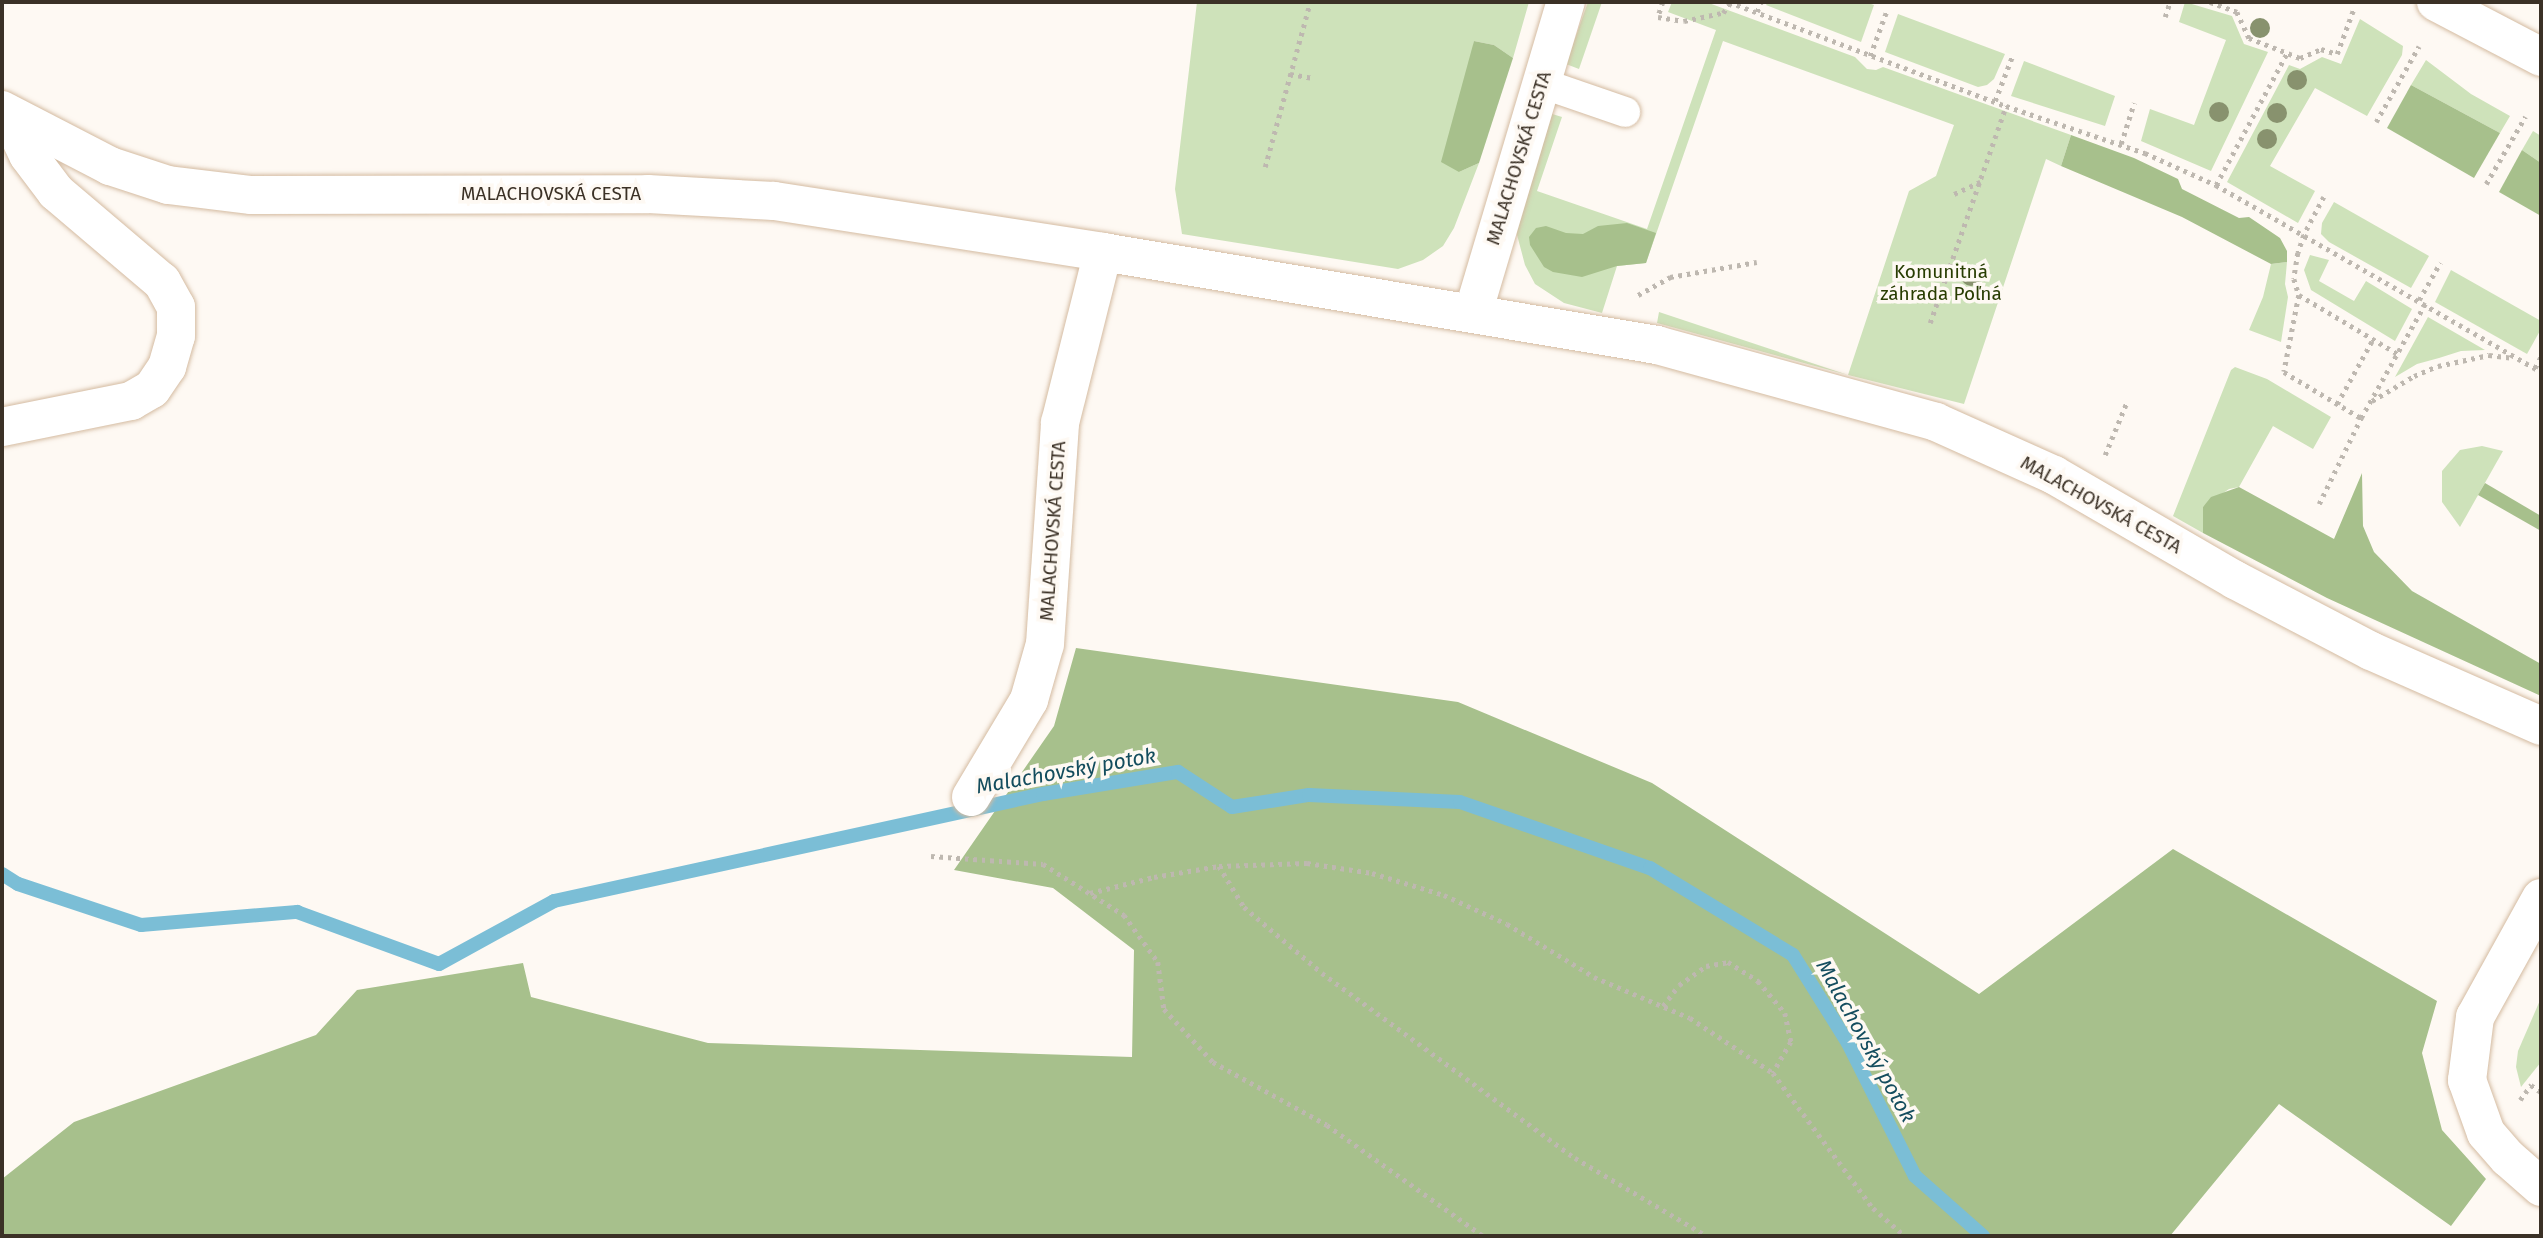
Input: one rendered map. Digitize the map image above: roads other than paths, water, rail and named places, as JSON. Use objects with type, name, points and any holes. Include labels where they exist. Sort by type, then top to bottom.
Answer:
[{"type":"street","name":"MALACHOVSKÁ CESTA","points":[[1473,313],[1566,2]]},
{"type":"street","points":[[2437,2],[2541,57]]},
{"type":"street","name":"MALACHOVSKÁ CESTA","points":[[6,113],[110,166],[182,187],[251,195],[648,194],[774,201],[1657,345],[1936,422],[2054,475],[2235,580],[2371,651],[2541,726]]},
{"type":"street","name":"MALACHOVSKÁ CESTA","points":[[2,428],[131,401],[152,389],[167,367],[176,336],[176,307],[162,282],[56,192],[28,155],[6,113]]},
{"type":"street","name":"MALACHOVSKÁ CESTA","points":[[971,797],[1029,700],[1045,644],[1060,423],[1103,253]]},
{"type":"street","points":[[2541,898],[2474,1017],[2467,1080],[2486,1133],[2508,1158],[2541,1187]]},
{"type":"lane","points":[[1541,83],[1625,112]]},
{"type":"waterway","name":"Malachovský potok","points":[[2,874],[18,884],[141,925],[297,912],[439,964],[554,901],[1043,794],[1178,772],[1232,807],[1309,795],[1460,802],[1650,868],[1793,955],[1848,1043],[1915,1176],[1983,1236]]},
{"type":"park label","name":"Komunitná záhrada Poľná","points":[[1941,283]]}]
